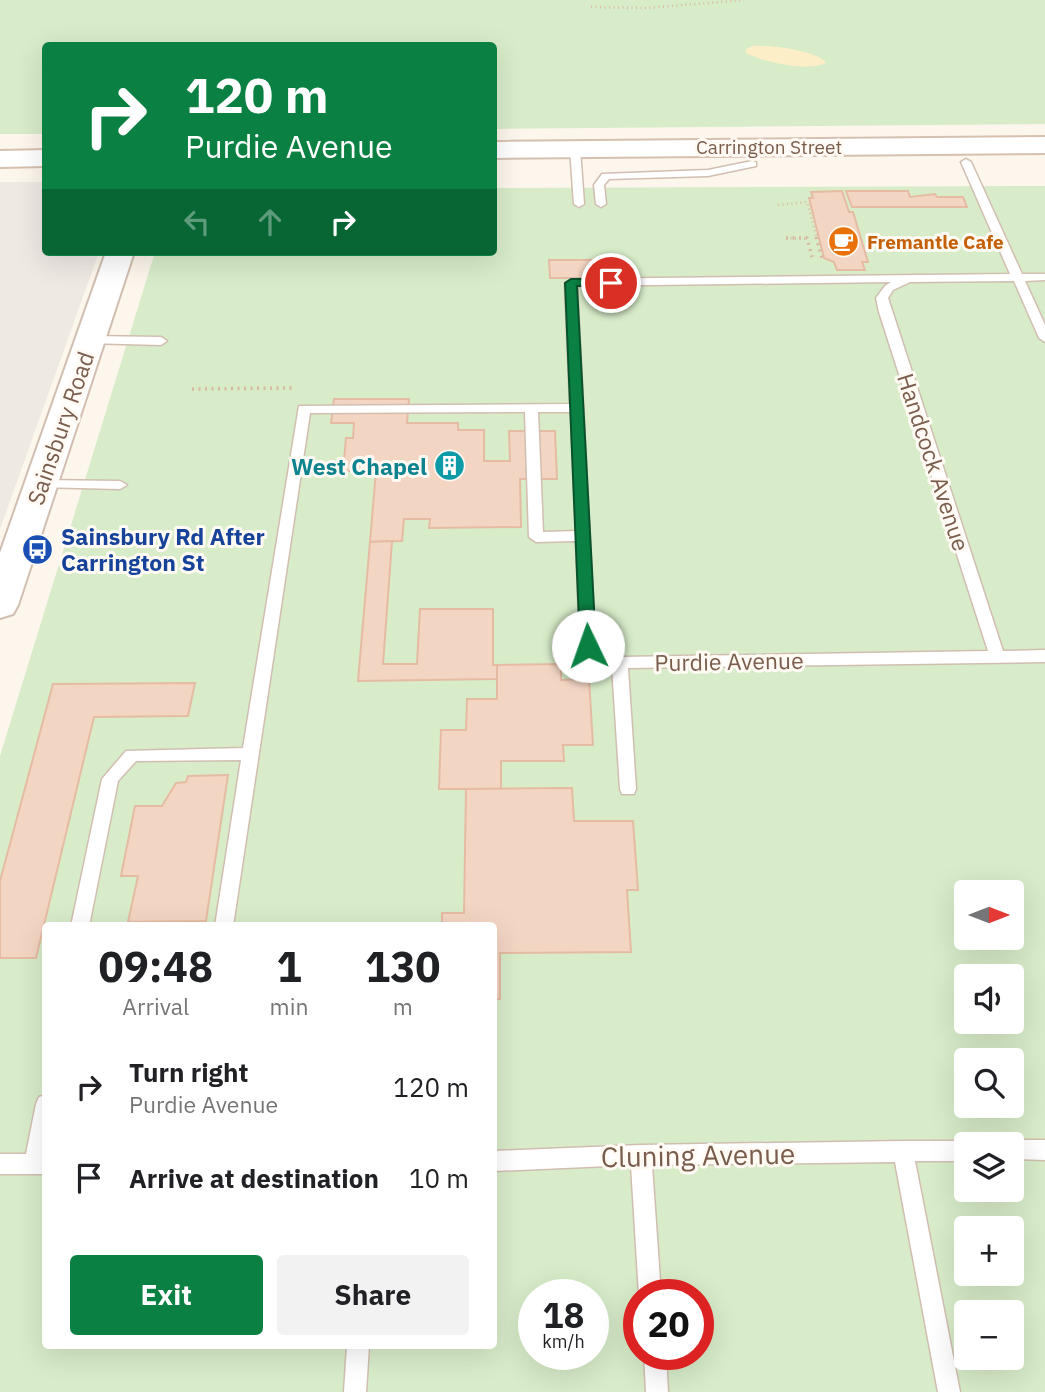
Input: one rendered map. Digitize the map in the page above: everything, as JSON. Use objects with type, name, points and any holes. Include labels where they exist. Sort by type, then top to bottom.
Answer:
[{"type":"main road","name":"Carrington Street","points":[[497,166],[576,157],[1045,145]]},
{"type":"main road","name":"Carrington Street","points":[[497,150],[576,157],[752,164],[1045,162]]},
{"type":"main road","points":[[0,159],[42,158]]},
{"type":"main road","points":[[0,172],[42,171]]},
{"type":"main road","name":"Sainsbury Road","points":[[0,605],[119,256]]},
{"type":"lane","points":[[576,157],[579,204]]},
{"type":"lane","points":[[966,162],[1045,338]]},
{"type":"lane","points":[[601,204],[599,185],[606,176],[708,173],[752,164]]},
{"type":"lane","points":[[828,281],[1045,277]]},
{"type":"lane","name":"Handcock Avenue","points":[[908,279],[890,288],[882,298],[885,312],[997,657]]},
{"type":"lane","name":"Purdie Avenue","points":[[828,281],[571,283],[588,646],[620,663],[1045,656]]},
{"type":"lane","points":[[90,340],[161,341]]},
{"type":"lane","points":[[531,408],[536,537],[583,536]]},
{"type":"lane","points":[[226,922],[304,409],[577,408]]},
{"type":"lane","points":[[41,484],[120,485]]},
{"type":"lane","points":[[620,663],[628,789]]},
{"type":"lane","points":[[81,922],[110,779],[132,755],[252,754]]},
{"type":"lane","points":[[0,1164],[40,1164],[42,1144]]},
{"type":"lane","points":[[1024,1150],[1045,1150]]},
{"type":"lane","points":[[903,1151],[949,1392]]},
{"type":"lane","name":"Cluning Avenue","points":[[497,1161],[640,1155],[954,1151]]},
{"type":"lane","points":[[640,1155],[649,1279]]},
{"type":"lane","points":[[355,1392],[358,1349]]},
{"type":"lane","points":[[655,1370],[657,1392]]},
{"type":"path","points":[[591,7],[648,8],[744,0]]},
{"type":"path","points":[[778,205],[807,202],[828,281]]},
{"type":"path","points":[[786,238],[807,238],[814,264],[823,263]]},
{"type":"shaded area","points":[[0,182],[42,182],[42,256],[98,256],[0,529]]},
{"type":"green space","points":[[0,0],[1045,0],[1045,124],[497,129],[497,42],[42,42],[42,134],[0,134]]},
{"type":"green space","points":[[1045,186],[1045,1392],[0,1392],[0,756],[154,256],[497,256],[497,188]]},
{"type":"sand","points":[[753,46],[781,47],[804,52],[826,63],[808,67],[764,60],[746,53],[746,49]]},
{"type":"building","points":[[842,191],[849,212],[853,212],[868,262],[862,262],[865,270],[837,270],[834,262],[824,258],[809,198],[813,198],[811,192]]},
{"type":"building","points":[[846,191],[908,191],[910,197],[935,194],[937,197],[963,197],[967,207],[852,207]]},
{"type":"building","points":[[549,260],[625,260],[627,278],[550,278]]},
{"type":"building","name":"West Chapel","points":[[334,399],[409,399],[407,423],[458,423],[458,430],[484,430],[484,461],[510,461],[509,431],[555,431],[557,479],[520,479],[521,527],[429,528],[430,519],[404,519],[402,541],[370,542],[376,471],[343,471],[346,438],[353,438],[354,423],[331,423]]},
{"type":"building","points":[[392,541],[383,664],[417,664],[420,609],[493,609],[493,665],[497,665],[497,679],[358,681],[370,542]]},
{"type":"building","points":[[561,664],[561,680],[589,679],[593,745],[563,745],[564,761],[501,761],[501,789],[439,789],[441,730],[466,730],[467,699],[497,699],[497,665]]},
{"type":"building","points":[[195,683],[188,716],[94,717],[45,922],[42,922],[36,958],[0,958],[0,881],[53,684]]},
{"type":"building","points":[[228,775],[206,921],[128,922],[138,876],[121,876],[135,806],[162,806],[176,783],[186,782],[188,776]]},
{"type":"building","points":[[572,788],[574,821],[633,821],[638,890],[627,890],[631,952],[500,953],[500,999],[497,999],[497,922],[442,922],[442,913],[464,913],[466,789]]},
{"type":"place","name":"Fremantle Cafe","points":[[844,242]]},
{"type":"place","name":"West Chapel","points":[[450,466]]},
{"type":"place","name":"Sainsbury Rd After Carrington St","points":[[38,549]]},
{"type":"route","points":[[588,646],[571,283],[611,283]]}]
